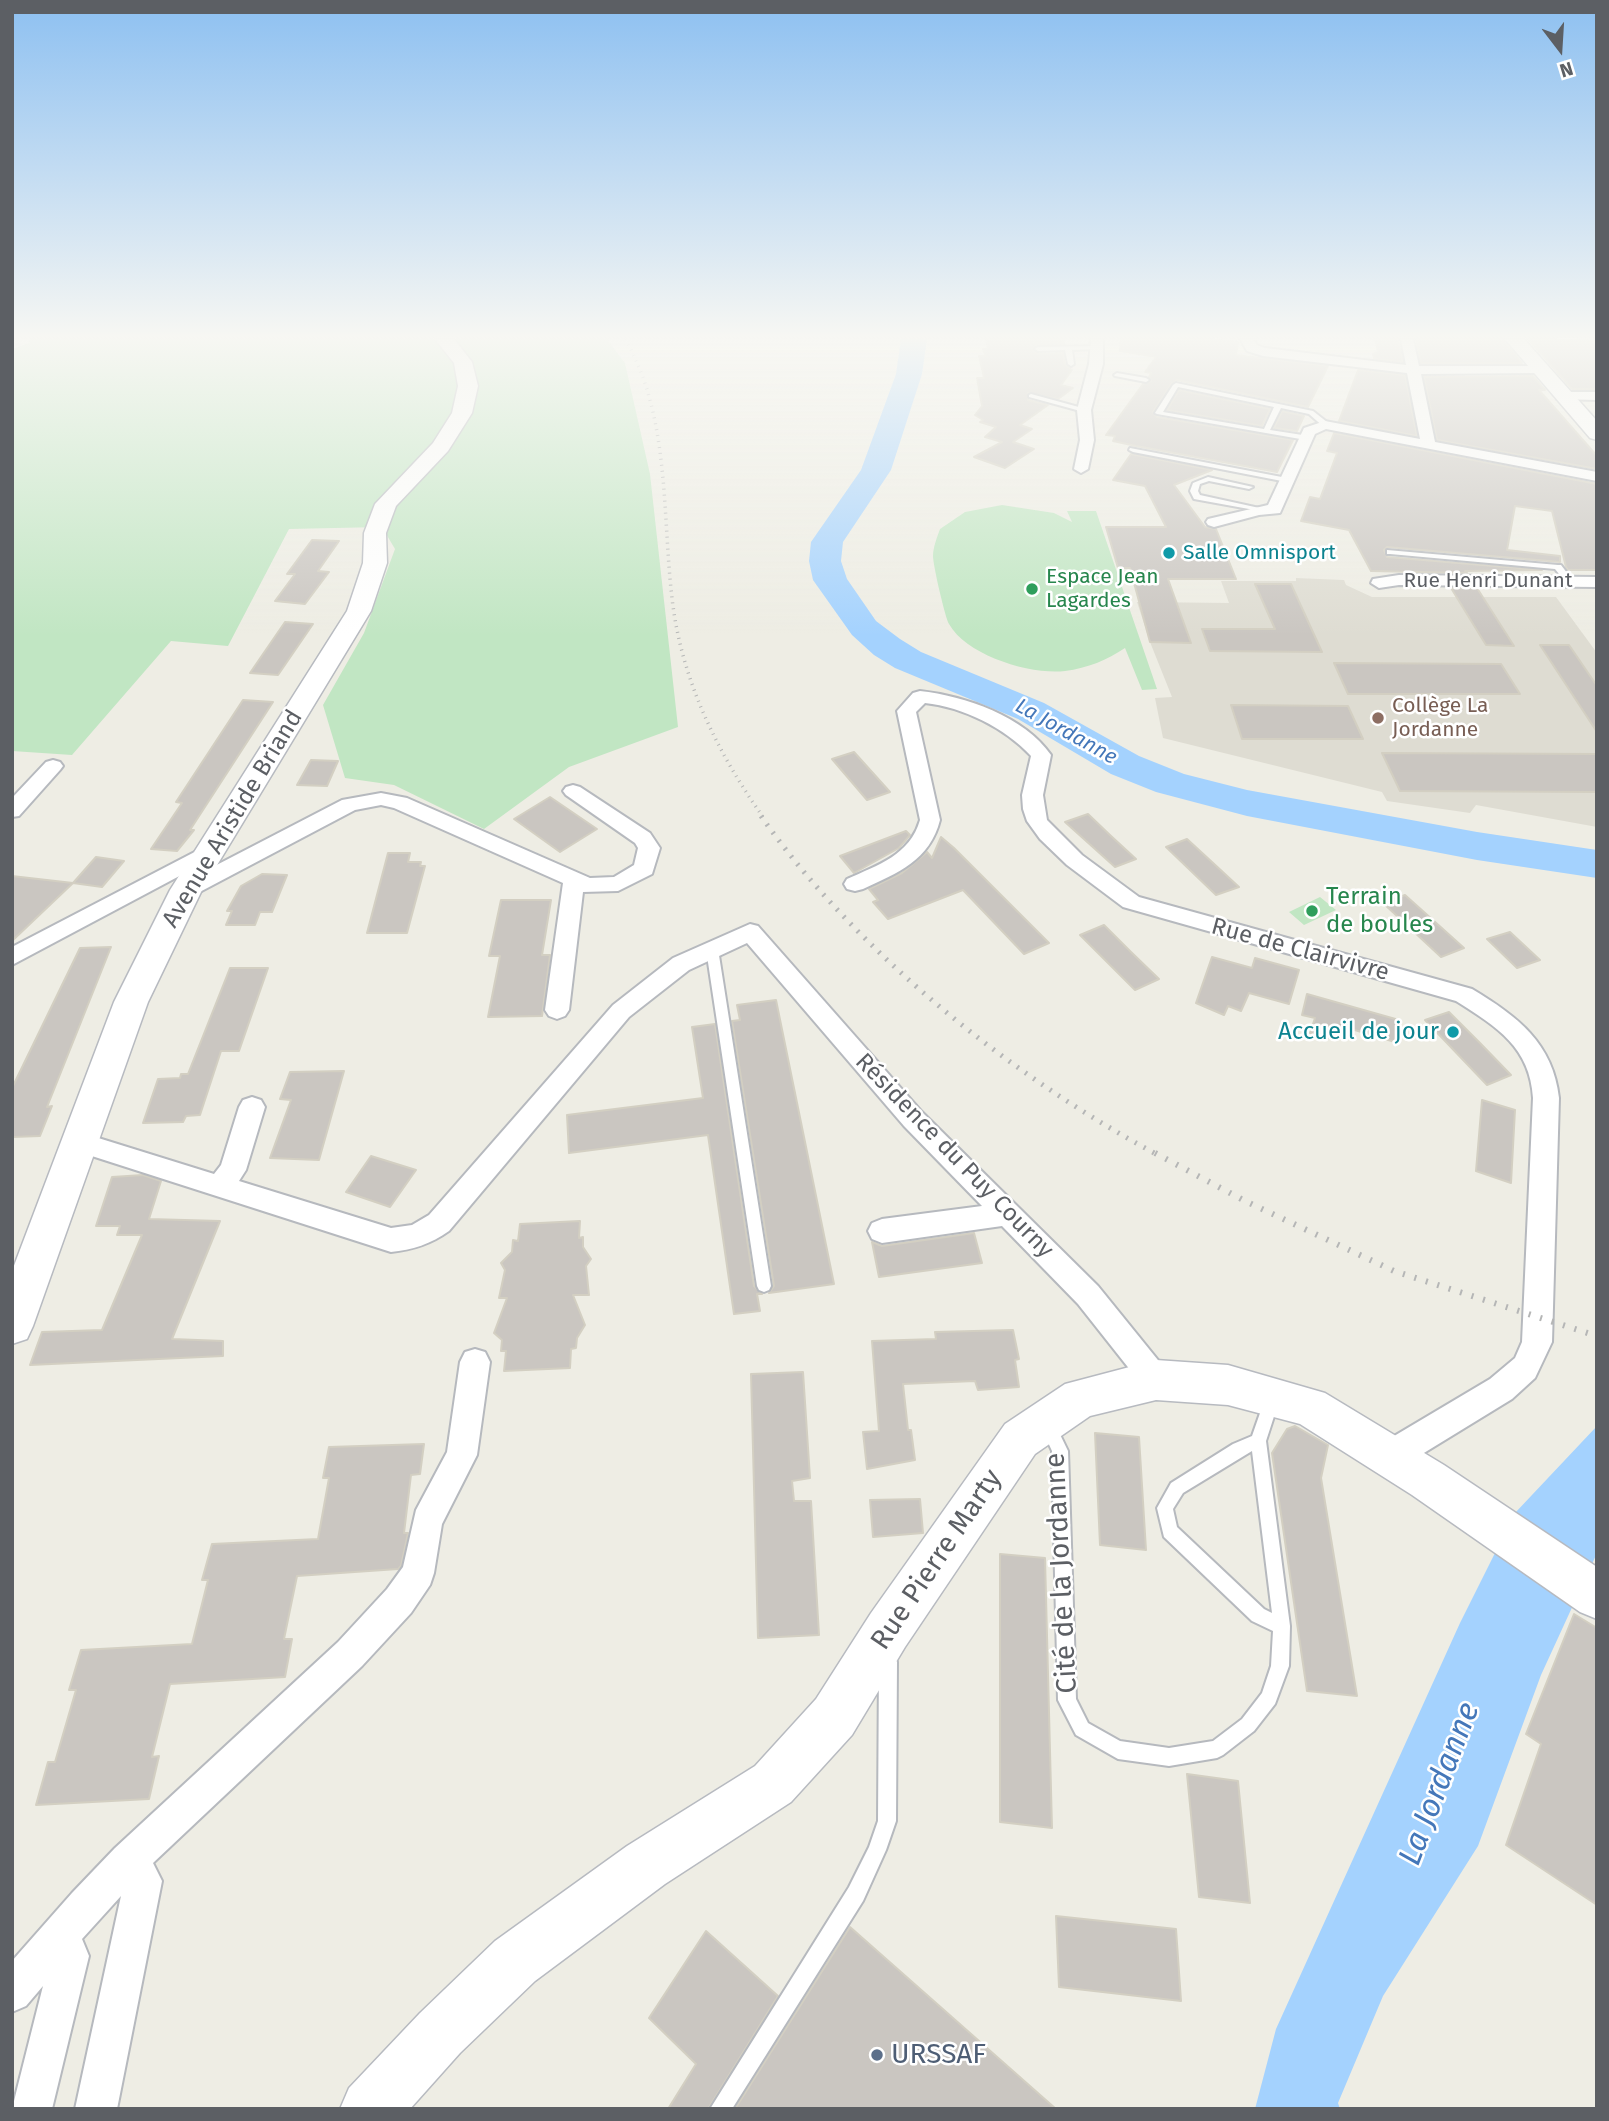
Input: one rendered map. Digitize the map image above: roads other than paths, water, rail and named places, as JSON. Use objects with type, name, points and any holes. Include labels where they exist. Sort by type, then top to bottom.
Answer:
[{"type":"main road","name":"Avenue Aristide Briand","points":[[12,1326],[131,1002],[186,890],[359,611],[375,563],[375,533],[386,504],[447,438]]},
{"type":"main road","name":"Rue Pierre Marty","points":[[370,2109],[440,2033],[515,1961],[646,1865],[773,1784],[834,1717],[888,1630],[1020,1439],[1080,1398],[1156,1380],[1228,1385],[1265,1419],[1310,1407],[1390,1456],[1597,1595]]},
{"type":"street","points":[[1081,469],[1087,438]]},
{"type":"street","points":[[1214,522],[1229,520],[1260,509],[1274,510],[1306,438]]},
{"type":"street","points":[[1391,438],[1597,477]]},
{"type":"street","points":[[1427,438],[1428,445]]},
{"type":"street","name":"Rue Henri Dunant","points":[[1379,583],[1399,580],[1597,582]]},
{"type":"street","name":"Rue de Clairvivre","points":[[855,884],[903,862],[918,849],[928,833],[930,820],[909,733],[911,725],[918,715],[927,710],[944,707],[967,710],[1008,729],[1033,745],[1041,755],[1033,791],[1033,811],[1045,830],[1087,872],[1131,902],[1464,995],[1498,1016],[1514,1030],[1541,1066],[1546,1098],[1537,1342],[1525,1368],[1501,1389],[1390,1456]]},
{"type":"street","points":[[12,811],[53,766]]},
{"type":"street","points":[[186,890],[349,805],[381,799],[400,803],[574,879],[600,887],[618,884],[644,869],[649,848],[643,838],[573,791]]},
{"type":"street","points":[[12,957],[210,851]]},
{"type":"street","points":[[557,1010],[574,879]]},
{"type":"street","name":"Résidence du Puy Courny","points":[[712,949],[750,932],[913,1119],[1088,1295],[1156,1380]]},
{"type":"street","points":[[79,1142],[391,1240],[410,1239],[424,1234],[439,1223],[621,1011],[681,964],[712,949]]},
{"type":"street","points":[[220,1186],[233,1171],[252,1107]]},
{"type":"street","points":[[882,1231],[1007,1214]]},
{"type":"street","points":[[15,1989],[128,1861],[350,1654],[399,1601],[418,1573],[427,1521],[462,1455],[475,1362]]},
{"type":"street","points":[[96,2109],[143,1881],[128,1861]]},
{"type":"street","points":[[31,2109],[70,1956],[58,1938]]},
{"type":"lane","points":[[1133,450],[1287,480]]},
{"type":"lane","points":[[1249,487],[1208,479],[1197,483],[1194,491],[1197,497],[1260,509]]},
{"type":"lane","points":[[1390,552],[1559,567],[1570,582]]},
{"type":"lane","points":[[712,949],[764,1286]]},
{"type":"lane","points":[[1265,1419],[1238,1449],[1177,1488],[1166,1508],[1170,1531],[1258,1615],[1282,1626]]},
{"type":"lane","name":"Cité de la Jordanne","points":[[1046,1421],[1060,1451],[1067,1700],[1082,1729],[1118,1750],[1169,1757],[1217,1749],[1248,1725],[1269,1698],[1280,1666],[1282,1626],[1265,1419]]},
{"type":"lane","points":[[720,2109],[856,1894],[877,1850],[887,1821],[888,1630]]},
{"type":"water","points":[[1597,1426],[1597,1553],[1541,1675],[1478,1846],[1383,1996],[1338,2103],[1340,2109],[1255,2109],[1276,2029],[1460,1623],[1515,1513]]},
{"type":"waterway","name":"La Jordanne","points":[[887,438],[876,470],[827,542],[825,561],[830,580],[864,628],[908,660],[1031,711],[1125,765],[1170,783],[1247,803],[1477,846],[1597,864]]},
{"type":"railway","points":[[658,438],[672,598],[684,657],[716,740],[763,817]]},
{"type":"railway","points":[[761,816],[799,866],[843,915],[940,1007],[1048,1088],[1103,1124],[1158,1155]]},
{"type":"railway","points":[[1155,1153],[1245,1201],[1394,1271],[1597,1336]]},
{"type":"place","name":"Salle Omnisport","points":[[1169,553]]},
{"type":"place","name":"Espace Jean Lagardes","points":[[1032,589]]},
{"type":"place","name":"Collège La Jordanne","points":[[1378,718]]},
{"type":"place","name":"Terrain de boules","points":[[1312,911]]},
{"type":"place","name":"Accueil de jour","points":[[1453,1032]]},
{"type":"place","name":"URSSAF","points":[[877,2055]]}]
